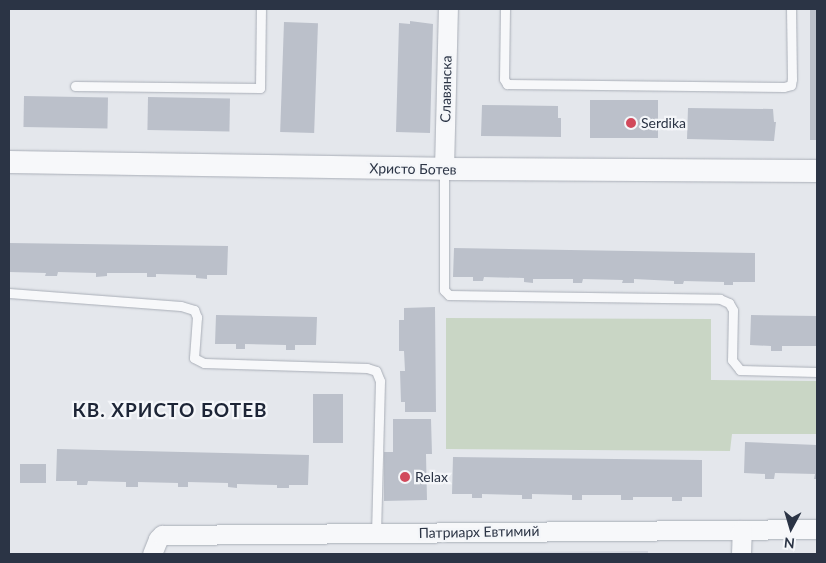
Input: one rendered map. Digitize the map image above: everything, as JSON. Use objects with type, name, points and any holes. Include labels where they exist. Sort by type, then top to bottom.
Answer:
[{"type":"street","name":"Славянска","points":[[444,169],[448,9]]},
{"type":"street","name":"Христо Ботев","points":[[9,162],[444,169],[817,172]]},
{"type":"street","name":"Патриарх Евтимий","points":[[152,554],[158,539],[162,535],[817,529]]},
{"type":"street","points":[[742,530],[742,554]]},
{"type":"lane","points":[[75,86],[260,88],[261,9]]},
{"type":"lane","points":[[505,9],[504,80],[507,84],[784,87],[791,85],[792,79],[791,9]]},
{"type":"lane","points":[[444,169],[444,290],[450,295],[720,299],[729,303],[733,310],[732,360],[740,370],[817,372]]},
{"type":"lane","points":[[9,293],[181,306],[194,310],[197,317],[194,358],[204,363],[367,368],[376,371],[380,381],[376,533]]},
{"type":"shaded area","points":[[648,551],[648,554],[253,554]]},
{"type":"green space","points":[[446,318],[711,319],[711,380],[817,381],[817,434],[732,434],[730,451],[446,449]]},
{"type":"building","points":[[810,9],[817,9],[817,140],[810,140]]},
{"type":"building","points":[[410,21],[433,24],[430,133],[396,132],[399,23],[410,24]]},
{"type":"building","points":[[284,22],[318,23],[314,133],[280,132]]},
{"type":"building","points":[[24,96],[108,97],[107,128],[23,127]]},
{"type":"building","points":[[148,97],[230,98],[229,131],[147,130]]},
{"type":"building","points":[[590,100],[658,100],[658,138],[590,138]]},
{"type":"building","points":[[482,105],[558,106],[558,118],[561,118],[561,137],[481,136]]},
{"type":"building","points":[[688,108],[773,109],[774,122],[776,122],[774,141],[687,139]]},
{"type":"building","points":[[9,243],[228,246],[227,275],[207,275],[207,279],[196,278],[196,275],[156,274],[156,277],[147,277],[147,273],[107,273],[107,276],[96,277],[96,273],[58,272],[57,276],[45,276],[46,273],[9,272]]},
{"type":"building","points":[[454,248],[755,253],[755,282],[733,282],[733,285],[724,285],[724,282],[684,281],[683,284],[674,284],[674,281],[634,279],[634,283],[622,283],[623,280],[583,279],[582,283],[573,283],[573,279],[533,279],[533,283],[524,282],[524,278],[484,277],[483,281],[473,281],[473,277],[453,277]]},
{"type":"building","points":[[435,307],[436,412],[405,412],[405,402],[401,402],[400,371],[405,371],[404,351],[399,351],[399,320],[404,320],[404,308]]},
{"type":"building","points":[[216,315],[317,317],[316,345],[295,345],[295,350],[286,350],[286,345],[245,344],[245,349],[236,349],[236,344],[215,344]]},
{"type":"building","points":[[751,315],[817,316],[817,346],[782,346],[782,351],[771,351],[771,346],[750,345]]},
{"type":"building","points":[[313,394],[343,394],[343,443],[313,443]]},
{"type":"building","name":"Relax","points":[[393,419],[431,419],[432,454],[426,454],[427,500],[384,501],[384,452],[393,452]]},
{"type":"building","points":[[745,442],[817,445],[817,479],[814,479],[815,474],[775,473],[774,479],[765,479],[765,474],[744,473]]},
{"type":"building","points":[[57,449],[309,455],[308,485],[289,485],[289,488],[277,488],[277,485],[237,484],[237,488],[228,487],[228,483],[188,482],[188,487],[178,487],[178,483],[138,482],[138,487],[126,487],[126,482],[88,481],[87,485],[77,485],[77,481],[56,481]]},
{"type":"building","points":[[453,457],[702,460],[702,497],[682,497],[682,501],[672,501],[672,497],[633,497],[633,500],[621,500],[621,495],[582,495],[582,500],[572,500],[572,495],[532,494],[532,499],[522,499],[522,495],[482,494],[482,498],[472,498],[472,494],[452,494]]},
{"type":"building","points":[[20,464],[46,464],[46,483],[20,483]]},
{"type":"place","name":"Serdika","points":[[631,123]]},
{"type":"place","name":"Relax","points":[[405,477]]},
{"type":"district","name":"КВ. ХРИСТО БОТЕВ","points":[[170,410]]}]
